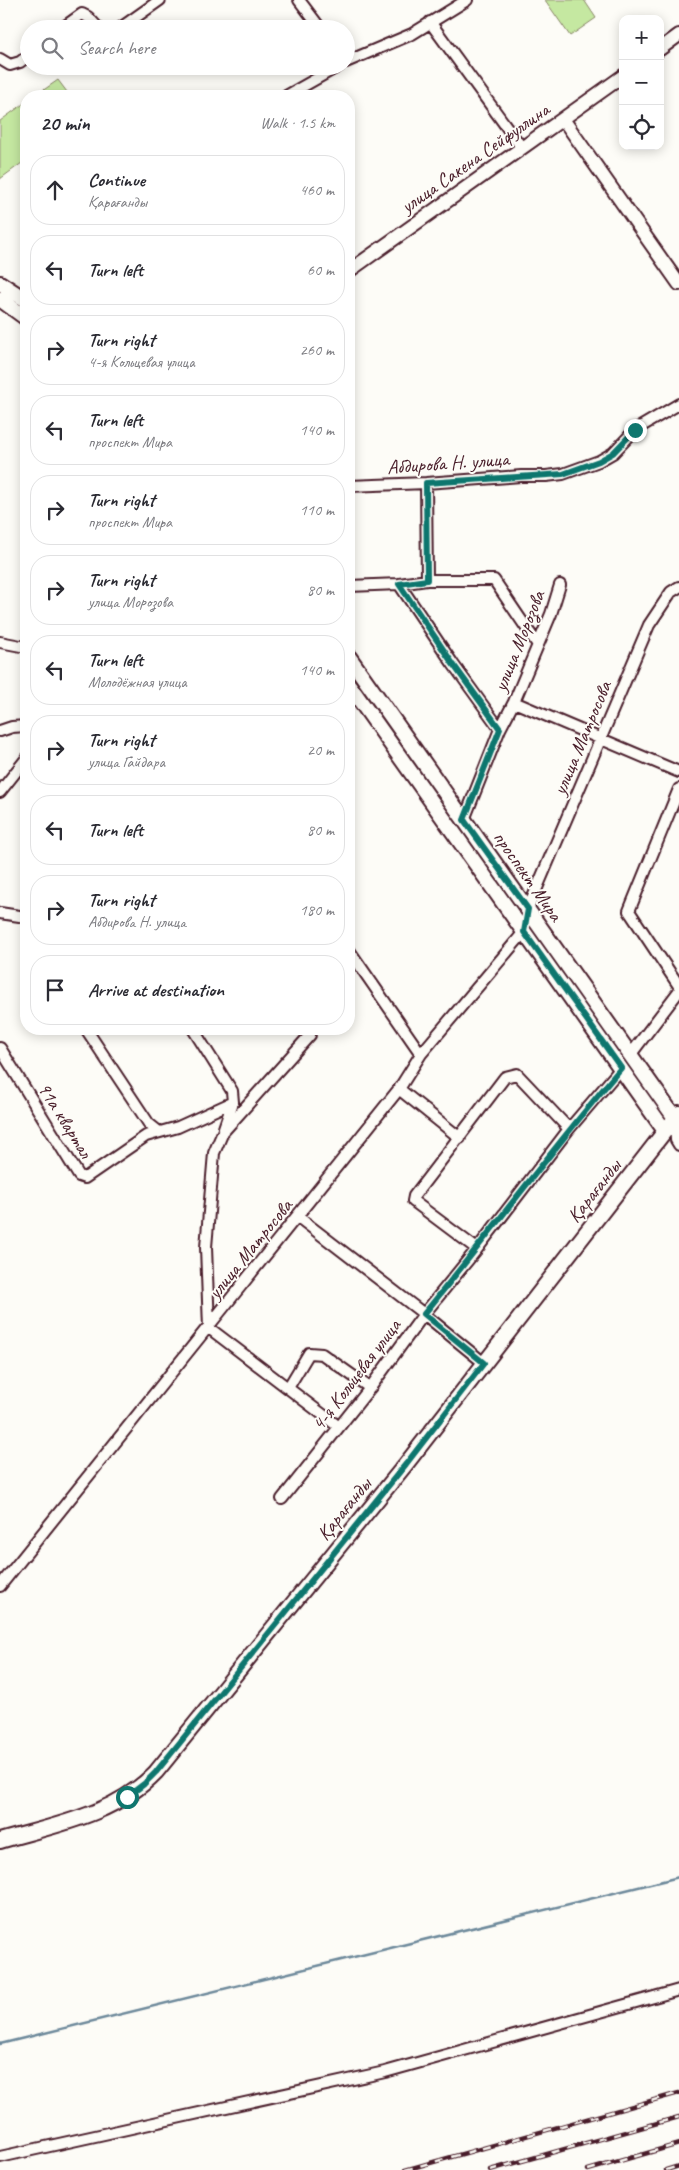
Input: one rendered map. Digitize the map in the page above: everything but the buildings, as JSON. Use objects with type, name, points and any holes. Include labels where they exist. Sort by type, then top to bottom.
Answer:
[{"type":"main road","points":[[0,282],[20,296]]},
{"type":"main road","points":[[0,300],[20,314]]},
{"type":"main road","name":"проспект Мира","points":[[355,666],[677,1116]]},
{"type":"main road","name":"проспект Мира","points":[[355,693],[621,1068],[674,1139]]},
{"type":"main road","name":"Қарағанды","points":[[0,1841],[89,1815],[127,1797],[144,1784],[286,1613],[406,1464],[484,1363],[674,1139],[677,1116]]},
{"type":"street","points":[[132,20],[160,0]]},
{"type":"street","points":[[299,0],[313,20]]},
{"type":"street","points":[[355,58],[412,34],[467,0]]},
{"type":"street","points":[[74,20],[82,14],[91,20]]},
{"type":"street","points":[[430,22],[522,148]]},
{"type":"street","points":[[664,46],[679,35]]},
{"type":"street","points":[[0,59],[10,65],[20,62]]},
{"type":"street","points":[[297,90],[323,75]]},
{"type":"street","name":"улица Сакена Сейфуллина","points":[[355,267],[619,79]]},
{"type":"street","points":[[563,119],[679,284]]},
{"type":"street","name":"Абдирова Н. улица","points":[[355,486],[563,474],[599,461],[613,453],[635,430],[679,404]]},
{"type":"street","points":[[426,483],[427,580]]},
{"type":"street","points":[[355,586],[399,584],[427,580],[494,580],[538,645]]},
{"type":"street","points":[[399,584],[500,729]]},
{"type":"street","name":"улица Морозова","points":[[464,820],[500,729],[514,702],[551,614],[560,585]]},
{"type":"street","name":"улица Матросова","points":[[0,1586],[298,1217],[399,1089],[421,1054],[524,932],[528,909],[649,625],[671,592],[679,587]]},
{"type":"street","points":[[0,642],[20,646]]},
{"type":"street","points":[[514,702],[679,772]]},
{"type":"street","points":[[0,731],[20,726]]},
{"type":"street","points":[[0,792],[20,767]]},
{"type":"street","points":[[679,789],[629,911],[679,986]]},
{"type":"street","points":[[0,913],[20,916]]},
{"type":"street","points":[[355,959],[421,1054]]},
{"type":"street","points":[[631,1054],[679,990]]},
{"type":"street","points":[[90,1035],[149,1124],[159,1132],[191,1122],[233,1102]]},
{"type":"street","points":[[197,1035],[232,1091],[233,1102],[214,1153],[209,1195],[206,1247],[209,1328],[339,1427]]},
{"type":"street","points":[[223,1132],[310,1035]]},
{"type":"street","name":"91а квартал","points":[[0,1048],[79,1176],[84,1178],[132,1144],[146,1136],[159,1132]]},
{"type":"street","name":"4-я Кольцевая улица","points":[[282,1499],[370,1388],[424,1314],[477,1249],[569,1129],[621,1068]]},
{"type":"street","points":[[477,1249],[413,1201],[414,1196],[505,1077],[517,1074],[569,1129]]},
{"type":"street","points":[[399,1089],[460,1138]]},
{"type":"street","points":[[298,1217],[484,1363]]},
{"type":"street","points":[[288,1388],[309,1353],[316,1352],[322,1354],[370,1388]]},
{"type":"street","points":[[0,2157],[385,2072],[679,1990]]},
{"type":"green space","points":[[545,0],[584,0],[596,18],[570,36]]},
{"type":"green space","points":[[58,80],[66,90],[44,90]]},
{"type":"green space","points":[[20,106],[20,164],[0,179],[0,121]]},
{"type":"waterway","points":[[0,2044],[679,1877]]},
{"type":"railway","points":[[405,2170],[679,2093]]},
{"type":"railway","points":[[490,2170],[679,2117]]},
{"type":"railway","points":[[588,2170],[679,2144]]},
{"type":"railway","points":[[666,2170],[679,2166]]},
{"type":"route","points":[[127,1797],[156,1772],[406,1464],[484,1363],[424,1314],[477,1249],[569,1129],[621,1068],[524,932],[528,909],[464,820],[500,729],[399,584],[427,580],[426,483],[563,474],[599,461],[613,453],[635,430]]}]
